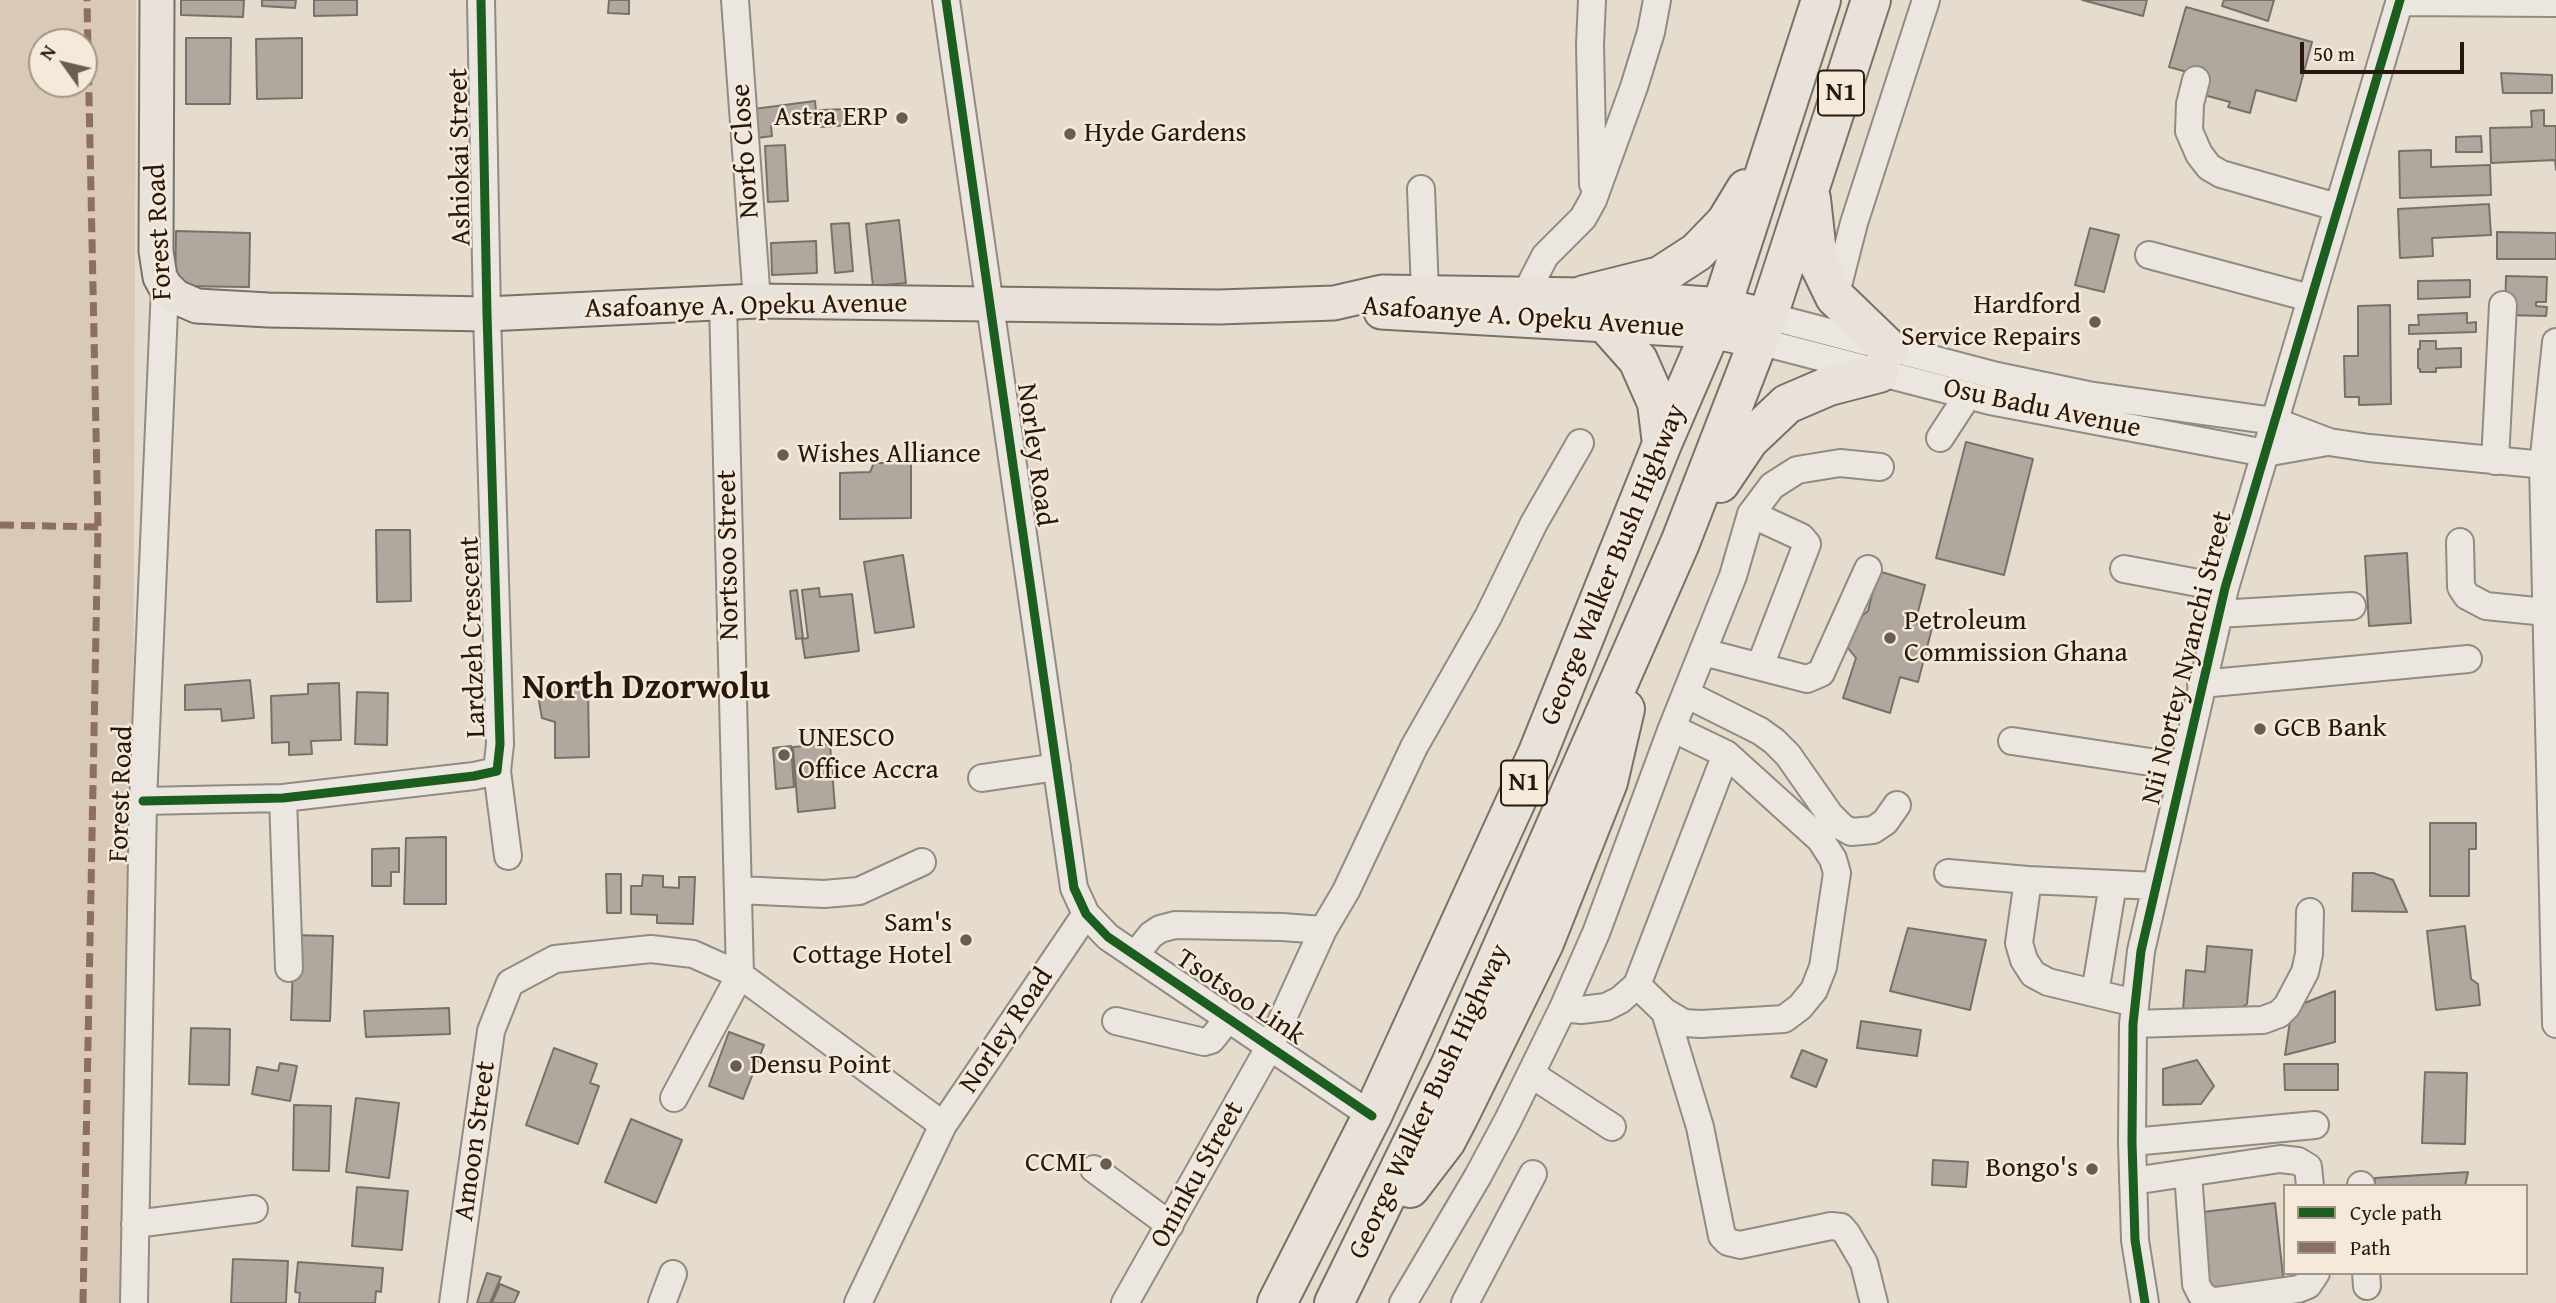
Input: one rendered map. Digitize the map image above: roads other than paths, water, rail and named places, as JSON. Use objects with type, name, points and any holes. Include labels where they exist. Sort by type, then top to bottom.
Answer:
[{"type":"highway","name":"George Walker Bush Highway","points":[[1334,1303],[1356,1259],[1446,1141],[1544,943],[1608,782],[1640,635],[1680,543],[1763,328],[1871,0]]},
{"type":"highway","name":"George Walker Bush Highway","points":[[1277,1303],[1372,1116],[1537,755],[1662,444],[1716,318],[1819,4]]},
{"type":"highway","points":[[1662,444],[1657,403],[1638,360],[1595,309],[1660,276],[1697,252],[1726,222],[1777,136]]},
{"type":"highway","points":[[1680,543],[1749,440],[1787,404],[1884,361],[1836,297],[1818,262],[1810,186]]},
{"type":"main road","name":"Forest Road","points":[[157,0],[156,251],[160,277],[165,286]]},
{"type":"main road","name":"Asafoanye A. Opeku Avenue","points":[[165,286],[176,298],[197,306],[487,314],[757,301],[1219,306],[1334,303],[1382,292],[1525,295],[1595,309]]},
{"type":"main road","name":"Asafoanye A. Opeku Avenue","points":[[1334,303],[1381,312],[1595,309],[1716,318],[1763,328]]},
{"type":"street","name":"Ashiokai Street","points":[[481,0],[487,314]]},
{"type":"street","name":"Norfo Close","points":[[735,0],[757,301]]},
{"type":"street","name":"Norley Road","points":[[858,1303],[943,1125],[1087,914],[1074,888],[946,0]]},
{"type":"street","points":[[1592,0],[1590,45],[1593,200]]},
{"type":"street","points":[[1525,295],[1545,256],[1583,218],[1593,200],[1634,87],[1651,32],[1657,0]]},
{"type":"street","points":[[1836,297],[1853,223],[1926,0]]},
{"type":"street","points":[[2399,1],[2556,4]]},
{"type":"street","name":"Nii Nortey Nyanchi Street","points":[[2145,1303],[2135,1240],[2132,1142],[2134,1014],[2141,951],[2225,588],[2399,1]]},
{"type":"street","points":[[2196,80],[2190,104],[2189,131],[2199,154],[2209,167],[2221,174],[2337,207]]},
{"type":"street","points":[[1420,189],[1425,292]]},
{"type":"street","points":[[2149,255],[2311,298]]},
{"type":"street","name":"Forest Road","points":[[134,1303],[143,801],[165,286]]},
{"type":"street","name":"Nortsoo Street","points":[[723,303],[740,975]]},
{"type":"street","points":[[2495,460],[2503,304]]},
{"type":"street","name":"Lardzeh Crescent","points":[[143,801],[283,798],[497,771],[500,744],[487,314]]},
{"type":"street","name":"Osu Badu Avenue","points":[[1763,328],[1884,361],[2088,395],[2274,421],[2329,442],[2549,466]]},
{"type":"street","points":[[2556,342],[2549,466],[2546,612],[2556,1024]]},
{"type":"street","name":"Osu Badu Avenue","points":[[1884,361],[1968,395],[2265,453],[2329,442]]},
{"type":"street","points":[[1940,438],[1968,395]]},
{"type":"street","name":"Oninku Street","points":[[1125,1303],[1270,1046],[1323,930],[1346,891],[1414,747],[1488,617],[1534,523],[1580,443]]},
{"type":"street","points":[[1405,1302],[1478,1176],[1531,1074],[1596,933],[1672,729],[1733,576],[1751,514],[1772,486],[1797,470],[1840,463],[1880,467]]},
{"type":"street","points":[[1751,514],[1801,537],[1807,544],[1760,666]]},
{"type":"street","points":[[2460,542],[2462,587],[2467,596],[2486,606],[2546,612]]},
{"type":"street","points":[[1703,652],[1807,679],[1821,673],[1868,569]]},
{"type":"street","points":[[2124,569],[2225,588]]},
{"type":"street","points":[[2218,614],[2352,606]]},
{"type":"street","points":[[2201,684],[2468,659]]},
{"type":"street","points":[[1686,694],[1760,731],[1774,741],[1788,755],[1820,803],[1842,827],[1851,832],[1873,830],[1885,822],[1897,805]]},
{"type":"street","points":[[1637,985],[1665,1012],[1684,1023],[1784,1018],[1800,1007],[1814,990],[1823,967],[1838,873],[1833,859],[1820,839],[1726,754],[1672,729]]},
{"type":"street","points":[[2012,741],[2183,767]]},
{"type":"street","points":[[1563,1008],[1581,1010],[1606,1007],[1637,985],[1726,754]]},
{"type":"street","points":[[982,778],[1057,767]]},
{"type":"street","points":[[497,771],[508,856]]},
{"type":"street","points":[[283,798],[289,968]]},
{"type":"street","points":[[738,890],[824,894],[859,891],[922,862]]},
{"type":"street","points":[[1948,873],[2156,886]]},
{"type":"street","points":[[2028,880],[2019,943],[2024,960],[2033,974],[2048,982],[2095,993],[2134,1014],[2263,1020],[2279,1014],[2287,1006],[2305,972],[2309,954],[2310,912]]},
{"type":"street","points":[[2095,993],[2113,884]]},
{"type":"street","name":"Tsotsoo Link","points":[[1087,914],[1108,937],[1372,1116]]},
{"type":"street","points":[[1135,955],[1151,935],[1175,925],[1323,930]]},
{"type":"street","name":"Amoon Street","points":[[453,1303],[491,1031],[510,983],[555,958],[651,949],[693,954],[740,975]]},
{"type":"street","points":[[674,1098],[740,975],[943,1125]]},
{"type":"street","points":[[1665,1012],[1700,1127],[1722,1236],[1728,1242],[1740,1245],[1831,1226],[1840,1227],[1864,1263],[1874,1303]]},
{"type":"street","points":[[1116,1021],[1205,1042],[1211,1040],[1228,1019]]},
{"type":"street","points":[[1531,1074],[1612,1127]]},
{"type":"street","points":[[2132,1142],[2315,1125]]},
{"type":"street","points":[[2133,1181],[2280,1159],[2298,1161],[2308,1167],[2310,1184]]},
{"type":"street","points":[[1094,1169],[1170,1225]]},
{"type":"street","points":[[2188,1172],[2196,1284],[2201,1294],[2215,1301],[2298,1289],[2308,1284],[2314,1275]]},
{"type":"street","points":[[1465,1303],[1533,1174]]},
{"type":"street","points":[[135,1224],[254,1209]]},
{"type":"street","points":[[662,1303],[673,1274]]},
{"type":"place","name":"Astra ERP","points":[[902,118]]},
{"type":"place","name":"Hyde Gardens","points":[[1070,134]]},
{"type":"place","name":"Hardford Service Repairs","points":[[2095,322]]},
{"type":"place","name":"Wishes Alliance","points":[[783,455]]},
{"type":"place","name":"Petroleum Commission Ghana","points":[[1890,638]]},
{"type":"place","name":"GCB Bank","points":[[2260,729]]},
{"type":"place","name":"UNESCO Office Accra","points":[[784,755]]},
{"type":"place","name":"Sam's Cottage Hotel","points":[[966,940]]},
{"type":"place","name":"Densu Point","points":[[736,1066]]},
{"type":"place","name":"CCML","points":[[1106,1164]]},
{"type":"place","name":"Bongo's","points":[[2092,1169]]},
{"type":"district","name":"North Dzorwolu","points":[[646,689]]}]
